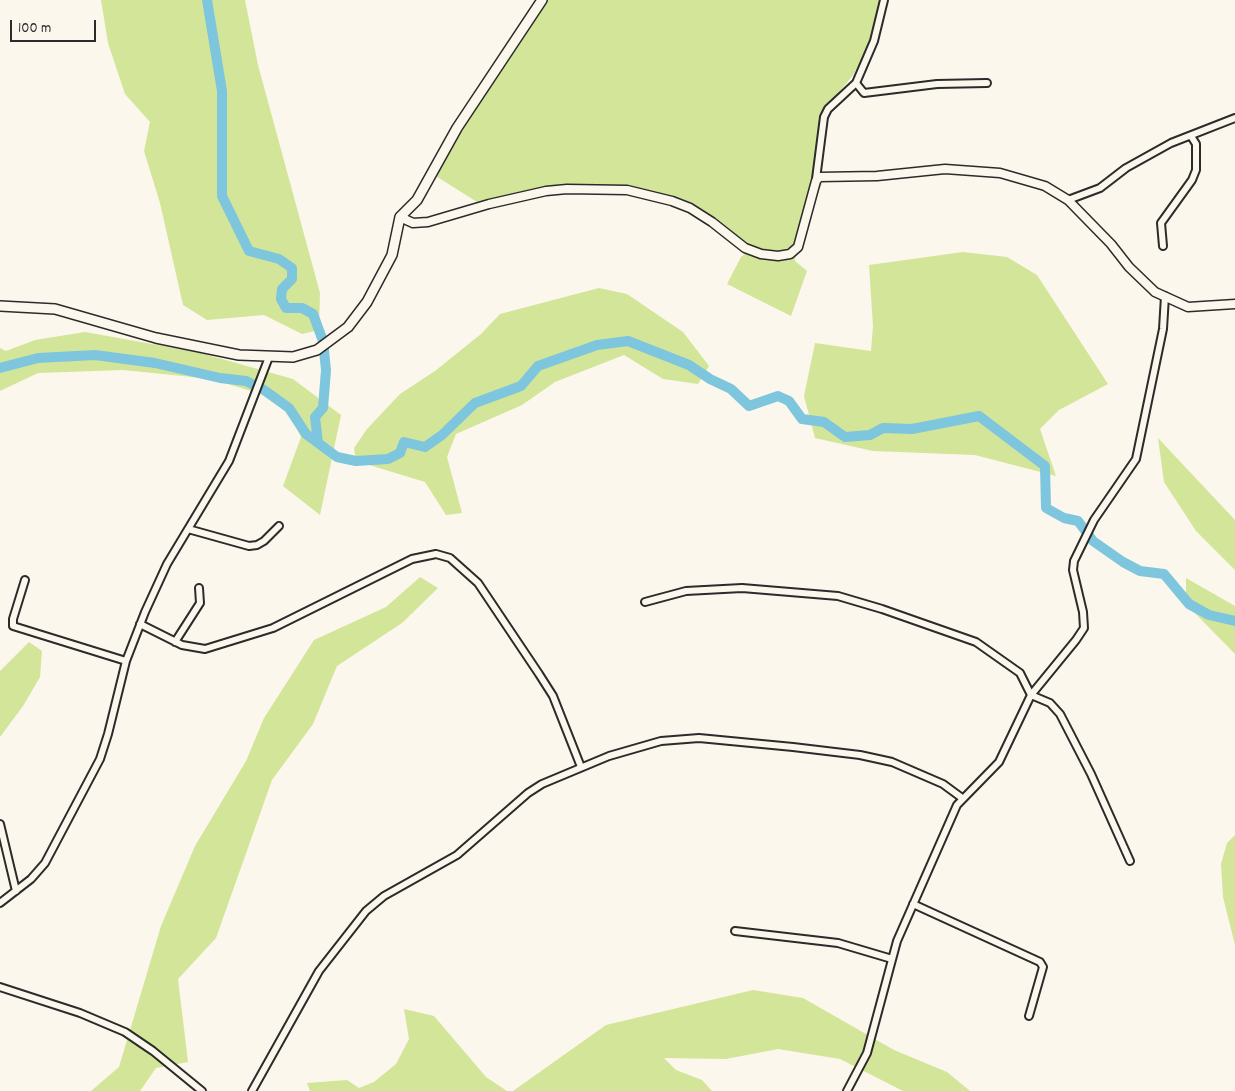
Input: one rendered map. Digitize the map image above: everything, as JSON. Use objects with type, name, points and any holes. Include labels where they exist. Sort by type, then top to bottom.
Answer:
[{"type":"main road","points":[[0,306],[55,309],[156,338],[205,350],[239,355],[293,357],[317,350],[348,327],[367,302],[392,255],[400,217],[418,200],[456,128],[542,0]]},
{"type":"street","points":[[400,217],[413,223],[428,222],[496,202],[546,191],[567,189],[627,190],[672,201],[690,208],[712,222],[745,248],[761,254],[778,256],[790,254],[798,247],[816,179],[824,117],[828,109],[856,83],[880,23],[884,0]]},
{"type":"street","points":[[856,83],[864,93],[937,84],[987,83]]},
{"type":"street","points":[[1068,200],[1100,188],[1140,160],[1171,143],[1235,118]]},
{"type":"street","points":[[1163,246],[1160,223],[1192,180],[1196,170],[1196,144],[1191,136]]},
{"type":"street","points":[[816,179],[945,169],[1000,173],[1025,179],[1045,186],[1068,200],[1144,284],[1155,292],[1188,307],[1235,304]]},
{"type":"street","points":[[847,1091],[867,1053],[892,959],[913,904],[962,798],[990,774],[999,762],[1031,695],[1084,628],[1083,612],[1073,565],[1080,546],[1091,529],[1094,520],[1137,454],[1163,328],[1165,296]]},
{"type":"street","points":[[0,903],[31,879],[50,855],[100,759],[126,661],[140,624],[167,564],[229,461],[269,357]]},
{"type":"street","points":[[188,529],[249,546],[257,546],[279,526]]},
{"type":"street","points":[[140,624],[175,642],[204,649],[229,643],[273,628],[412,559],[436,554],[450,558],[478,583],[553,696],[581,767]]},
{"type":"street","points":[[25,580],[13,619],[13,626],[126,661]]},
{"type":"street","points":[[175,642],[200,604],[199,588]]},
{"type":"street","points":[[645,602],[686,591],[715,588],[784,590],[838,596],[891,612],[976,642],[1020,673],[1031,695],[1050,703],[1069,729],[1130,861]]},
{"type":"street","points":[[252,1091],[319,971],[366,911],[400,886],[437,868],[457,855],[528,793],[581,767],[616,753],[661,741],[699,738],[726,739],[880,758],[943,784],[962,798]]},
{"type":"street","points":[[0,824],[16,891]]},
{"type":"street","points":[[913,904],[1040,962],[1043,968],[1029,1016]]},
{"type":"street","points":[[735,931],[838,943],[892,959]]},
{"type":"street","points":[[0,987],[80,1014],[125,1032],[153,1051],[202,1091]]},
{"type":"green space","points":[[101,0],[245,0],[258,65],[320,293],[319,330],[302,334],[264,315],[207,320],[183,305],[160,203],[144,151],[150,122],[125,94],[108,43]]},
{"type":"green space","points":[[538,0],[881,0],[877,19],[864,55],[853,75],[831,102],[819,179],[822,184],[811,208],[803,243],[796,251],[795,261],[807,271],[791,316],[727,284],[741,257],[751,249],[701,211],[634,192],[553,191],[485,207],[431,173],[450,131]]},
{"type":"green space","points":[[963,252],[1007,257],[1037,275],[1108,384],[1059,410],[1040,429],[1056,476],[975,455],[873,451],[815,438],[804,396],[815,343],[871,351],[873,326],[869,265]]},
{"type":"green space","points":[[599,288],[627,294],[683,332],[709,366],[698,384],[663,379],[624,355],[555,382],[522,405],[456,434],[447,457],[462,513],[446,515],[425,482],[356,461],[354,448],[367,429],[400,394],[435,371],[481,334],[500,314]]},
{"type":"green space","points":[[85,332],[197,352],[293,379],[341,415],[320,515],[283,486],[301,437],[283,401],[212,379],[123,370],[38,373],[0,391],[0,348],[6,351],[35,340]]},
{"type":"green space","points":[[1158,438],[1235,520],[1235,570],[1196,531],[1164,482]]},
{"type":"green space","points":[[420,577],[438,588],[402,623],[337,666],[313,724],[272,780],[216,938],[178,979],[188,1062],[156,1068],[140,1091],[91,1091],[119,1067],[161,926],[195,846],[246,761],[264,718],[314,640],[386,607]]},
{"type":"green space","points":[[1186,578],[1235,606],[1235,654],[1186,604]]},
{"type":"green space","points":[[29,642],[42,651],[40,677],[23,706],[0,737],[0,671]]},
{"type":"green space","points":[[1235,835],[1235,945],[1223,897],[1221,864],[1227,843]]},
{"type":"green space","points":[[753,990],[803,998],[894,1050],[947,1072],[970,1091],[903,1091],[840,1059],[778,1049],[726,1059],[664,1058],[676,1070],[702,1080],[712,1091],[513,1091],[606,1025]]},
{"type":"green space","points":[[404,1009],[434,1016],[486,1077],[507,1091],[310,1091],[307,1083],[347,1080],[359,1088],[374,1082],[396,1064],[409,1039]]},
{"type":"waterway","points":[[207,0],[222,91],[222,196],[249,251],[279,259],[292,268],[292,279],[282,289],[281,299],[286,308],[302,308],[313,314],[323,341],[326,370],[323,408],[315,417],[318,443]]},
{"type":"waterway","points":[[0,368],[38,358],[95,355],[155,363],[220,378],[246,381],[264,390],[289,408],[306,434],[337,457],[356,461],[388,459],[400,453],[404,442],[425,447],[442,435],[475,403],[521,386],[538,366],[597,345],[628,341],[689,365],[710,379],[731,389],[749,406],[778,396],[789,401],[802,419],[824,422],[845,437],[870,435],[883,428],[912,429],[979,416],[1045,466],[1046,508],[1064,518],[1078,521],[1093,541],[1123,562],[1140,571],[1164,574],[1189,604],[1209,615],[1235,621]]}]
